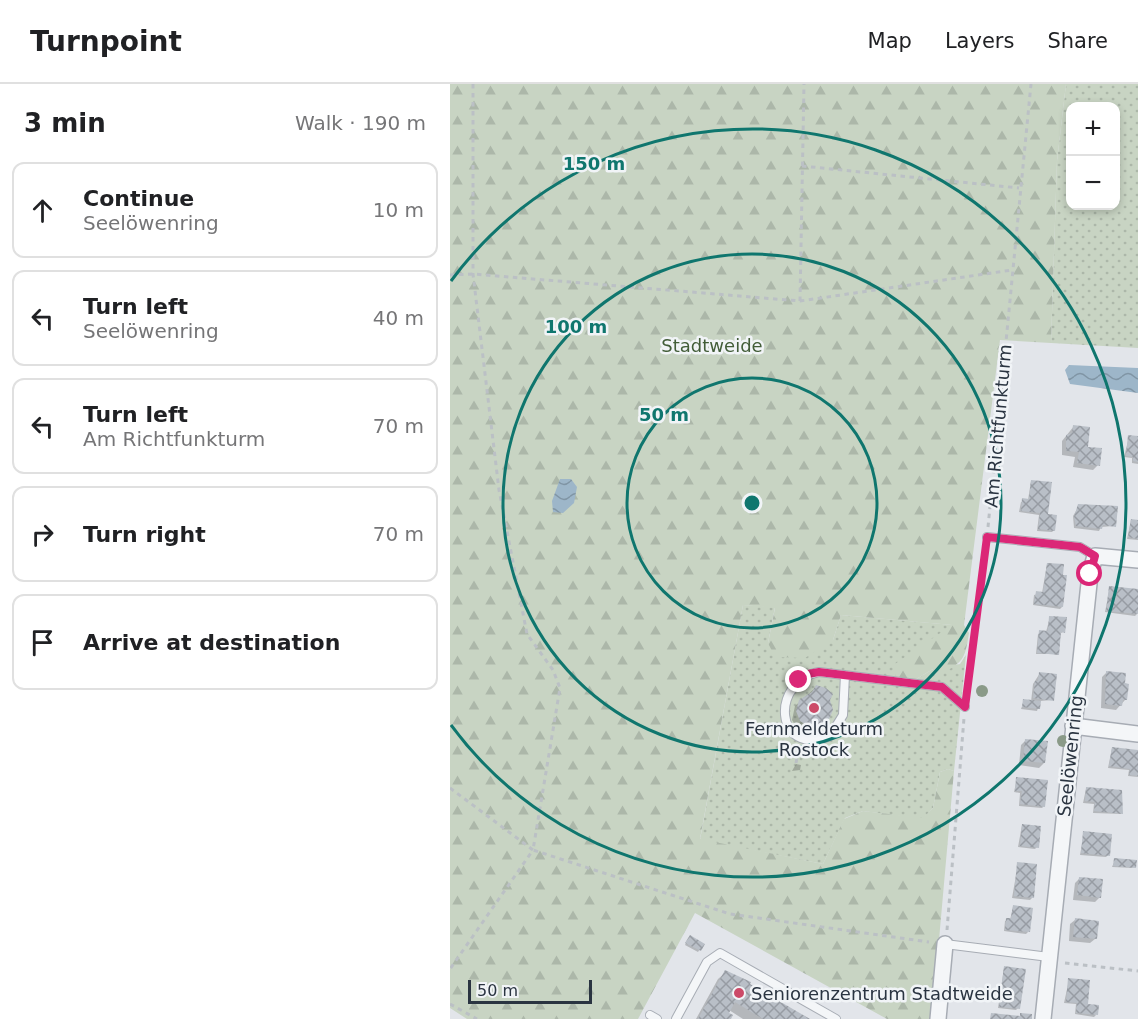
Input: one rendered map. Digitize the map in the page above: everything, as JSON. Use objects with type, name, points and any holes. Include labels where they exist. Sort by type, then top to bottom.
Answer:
[{"type":"street","points":[[1095,556],[1138,560]]},
{"type":"street","name":"Seelöwenring","points":[[1043,1019],[1090,574],[1095,556]]},
{"type":"street","points":[[1073,726],[1138,734]]},
{"type":"street","points":[[938,1019],[945,944]]},
{"type":"lane","points":[[987,537],[1080,547],[1095,556]]},
{"type":"lane","points":[[845,675],[843,716],[830,736],[806,741],[794,735],[785,720],[783,710],[787,698],[799,680],[808,674],[819,672],[845,675],[942,687],[965,707]]},
{"type":"lane","points":[[945,944],[1049,959]]},
{"type":"lane","points":[[676,1019],[707,962],[720,953],[836,1019]]},
{"type":"path","points":[[450,969],[533,850],[560,688],[553,670],[527,634],[499,489],[473,274],[473,84]]},
{"type":"path","points":[[800,301],[804,84]]},
{"type":"path","name":"Am Richtfunkturm","points":[[945,944],[965,707],[987,537],[1019,188],[1031,84]]},
{"type":"path","points":[[802,166],[1019,188]]},
{"type":"path","points":[[450,275],[473,274],[800,301],[1012,270]]},
{"type":"path","points":[[450,788],[533,850],[730,914],[945,944]]},
{"type":"path","points":[[1049,959],[1138,971]]},
{"type":"path","points":[[450,1004],[477,1019]]},
{"type":"green space","name":"Stadtweide","points":[[450,84],[1066,84],[1057,161],[1051,343],[1000,340],[964,625],[969,633],[963,658],[943,673],[933,669],[913,681],[897,678],[892,666],[952,625],[841,615],[833,640],[805,658],[775,657],[768,643],[775,608],[743,605],[700,839],[823,864],[844,819],[863,811],[923,818],[933,808],[940,772],[948,769],[954,771],[932,1019],[887,1019],[695,913],[638,1019],[467,1019],[450,1008]]},
{"type":"green space","points":[[1066,84],[1138,84],[1138,348],[1051,343],[1057,161]]},
{"type":"green space","points":[[743,605],[775,607],[768,643],[833,640],[841,615],[953,625],[913,681],[933,669],[960,664],[966,655],[954,771],[948,769],[940,772],[933,808],[923,819],[863,811],[845,818],[823,864],[700,840]]},
{"type":"water","points":[[1069,365],[1138,368],[1138,393],[1070,384],[1065,370]]},
{"type":"water","points":[[560,479],[571,479],[577,487],[574,503],[563,513],[553,512],[552,501]]},
{"type":"building","points":[[1073,425],[1090,427],[1088,447],[1102,448],[1100,466],[1077,463],[1079,452],[1066,451],[1066,435],[1072,433]]},
{"type":"building","points":[[1128,435],[1138,436],[1138,462],[1133,461],[1133,457],[1126,456]]},
{"type":"building","points":[[1031,480],[1052,482],[1048,514],[1057,515],[1055,531],[1038,529],[1040,513],[1021,511],[1022,498],[1029,499]]},
{"type":"building","points":[[1078,504],[1118,506],[1116,527],[1103,525],[1102,529],[1076,526],[1074,517]]},
{"type":"building","points":[[1131,519],[1138,520],[1138,539],[1128,537]]},
{"type":"building","points":[[1047,563],[1064,564],[1063,575],[1067,575],[1063,607],[1034,604],[1036,591],[1043,592]]},
{"type":"building","points":[[1109,586],[1138,589],[1138,614],[1106,611]]},
{"type":"building","points":[[1049,616],[1067,617],[1065,633],[1061,632],[1059,655],[1037,653],[1039,630],[1048,631]]},
{"type":"building","points":[[1106,671],[1126,673],[1125,683],[1129,684],[1127,700],[1123,700],[1122,706],[1105,704]]},
{"type":"building","points":[[1039,672],[1057,674],[1054,701],[1033,698],[1035,681],[1038,681]]},
{"type":"building","name":"Fernmeldeturm Rostock","points":[[816,685],[826,688],[833,694],[830,700],[833,710],[827,724],[813,729],[800,721],[796,711],[799,700],[812,692]]},
{"type":"building","points":[[1023,699],[1041,701],[1040,709],[1022,707]]},
{"type":"building","points":[[1025,739],[1048,741],[1045,763],[1023,761]]},
{"type":"building","points":[[1112,747],[1138,750],[1138,776],[1129,775],[1130,769],[1109,766]]},
{"type":"building","points":[[1016,777],[1048,780],[1045,807],[1020,804],[1022,791],[1015,791]]},
{"type":"building","points":[[1086,787],[1122,790],[1123,814],[1094,811],[1095,802],[1085,801]]},
{"type":"building","points":[[1022,824],[1041,826],[1039,848],[1020,846]]},
{"type":"building","points":[[1083,831],[1112,834],[1110,856],[1081,853]]},
{"type":"building","points":[[1114,858],[1137,860],[1136,868],[1113,866]]},
{"type":"building","points":[[1017,862],[1037,864],[1034,898],[1014,896]]},
{"type":"building","points":[[1079,877],[1103,879],[1101,898],[1077,895]]},
{"type":"building","points":[[1013,905],[1033,908],[1030,932],[1005,930],[1006,918],[1011,918]]},
{"type":"building","points":[[1075,918],[1099,921],[1097,939],[1073,937]]},
{"type":"building","points":[[690,935],[705,944],[701,951],[685,943]]},
{"type":"building","points":[[1004,966],[1026,969],[1020,1009],[999,1007]]},
{"type":"building","name":"Seniorenzentrum Stadtweide","points":[[725,970],[751,982],[750,984],[810,1019],[763,1019],[735,1002],[729,1013],[733,1015],[731,1019],[698,1019]]},
{"type":"building","points":[[1068,978],[1090,980],[1088,1004],[1099,1005],[1098,1015],[1076,1013],[1077,1003],[1066,1002]]},
{"type":"building","points":[[991,1013],[1020,1016],[1020,1013],[1032,1014],[1032,1019],[990,1019]]},
{"type":"place","name":"Fernmeldeturm Rostock","points":[[814,708]]},
{"type":"place","name":"Seniorenzentrum Stadtweide","points":[[739,993]]},
{"type":"route","points":[[799,680],[808,674],[819,672],[942,687],[965,707],[987,537],[1080,547],[1095,556],[1090,574]]}]
